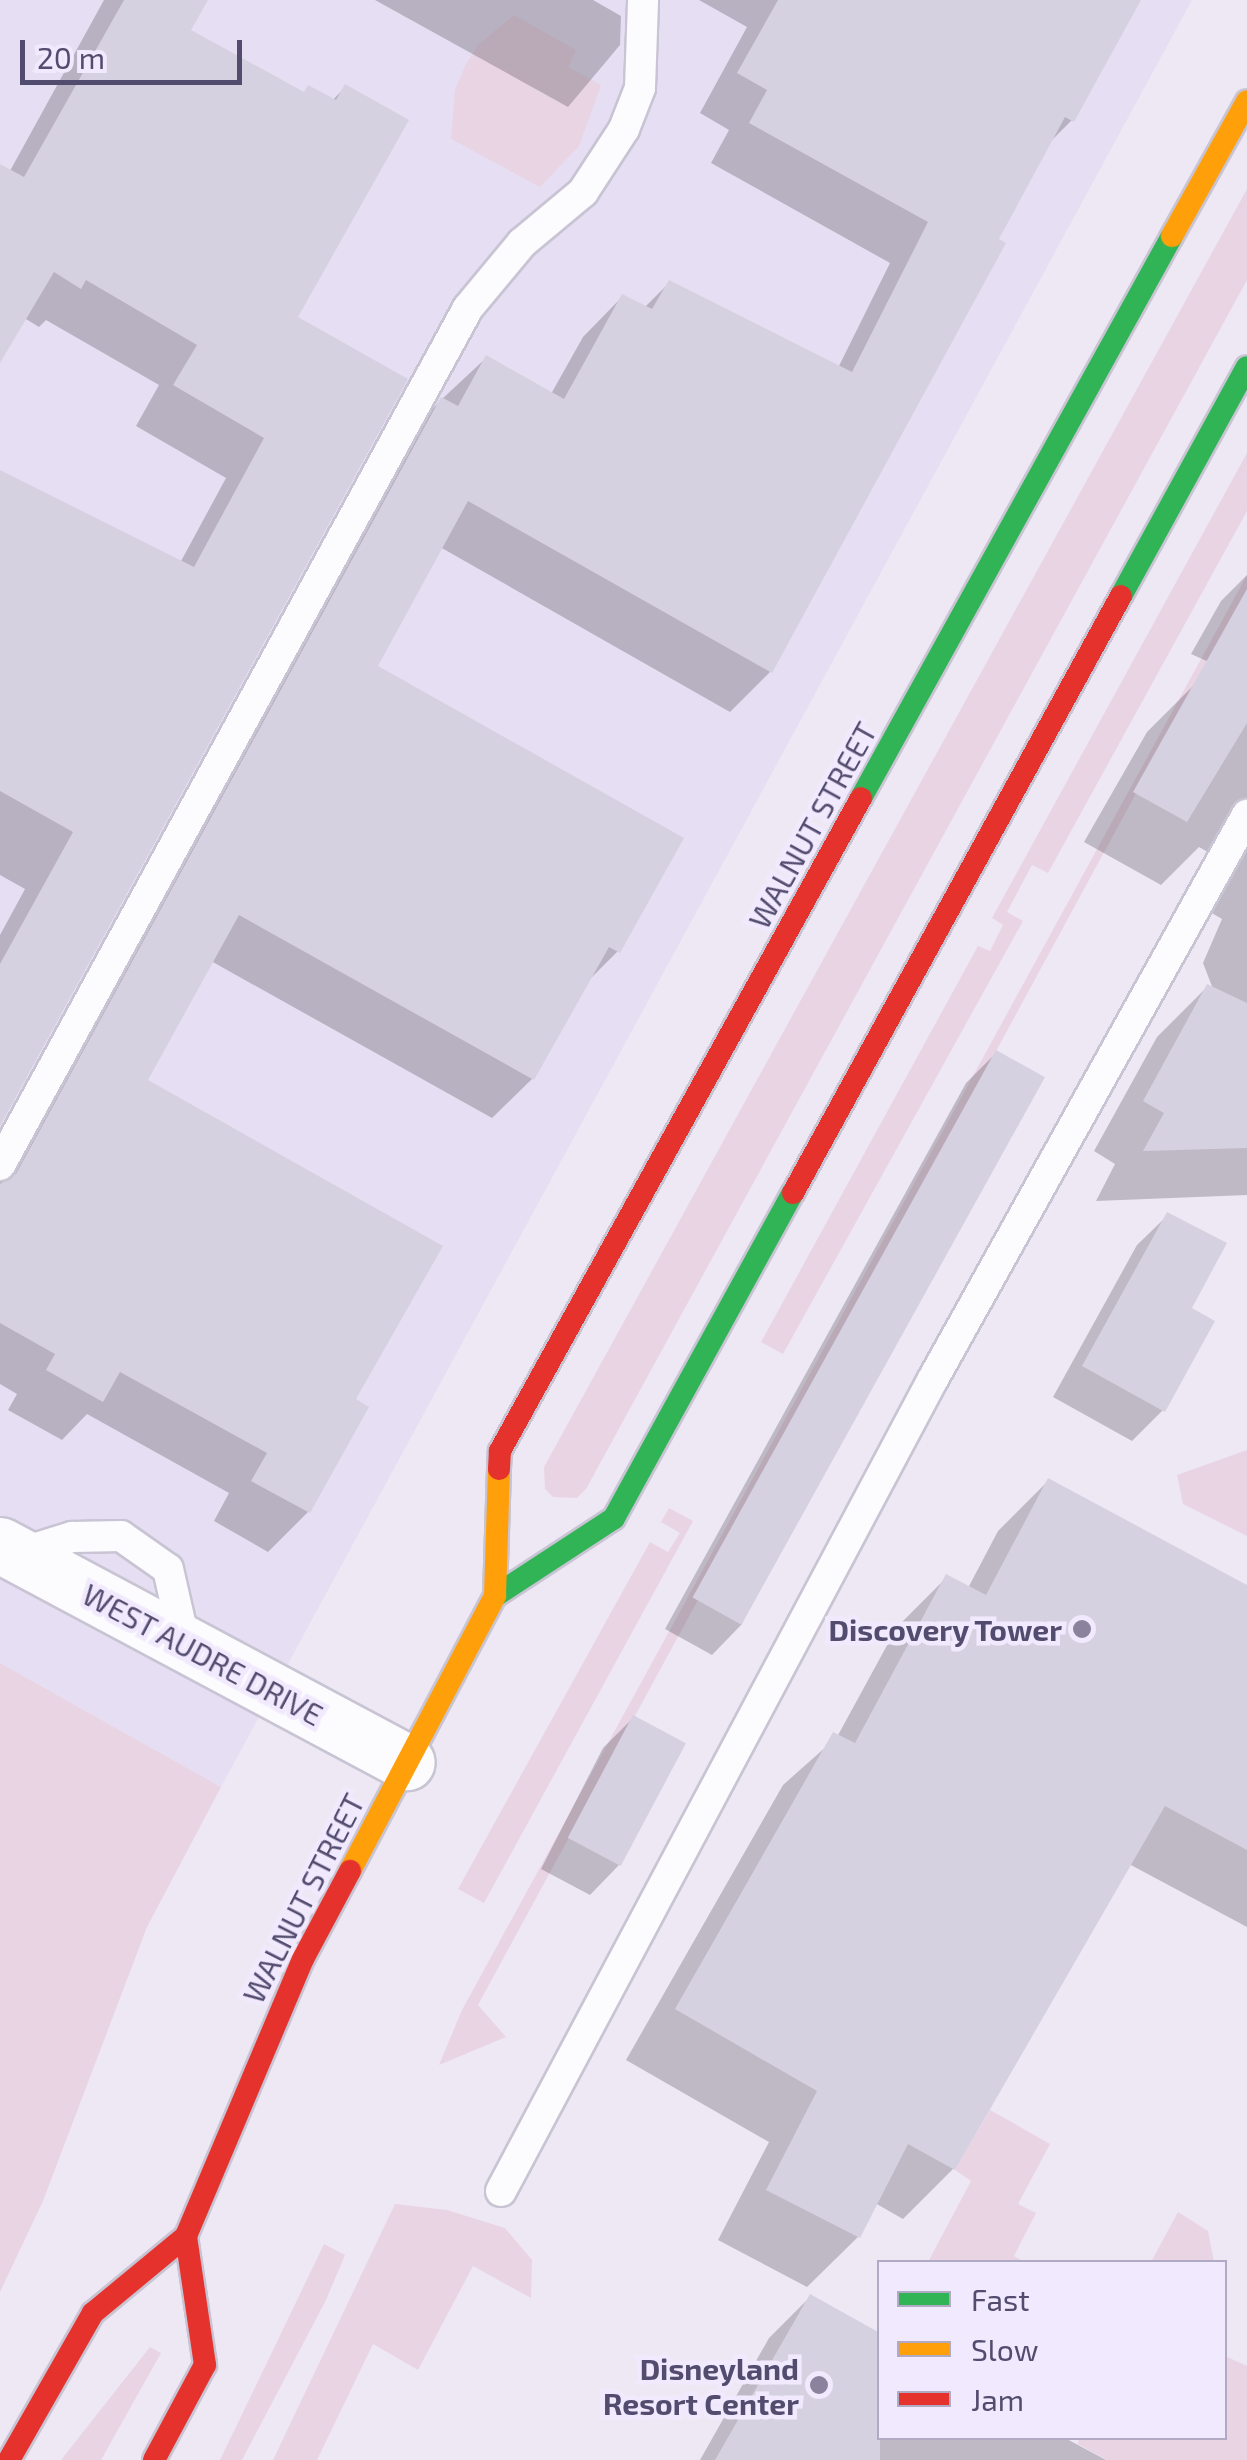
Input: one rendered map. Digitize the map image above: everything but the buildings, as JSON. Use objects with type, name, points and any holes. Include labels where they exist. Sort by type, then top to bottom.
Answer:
[{"type":"street","name":"WALNUT STREET","points":[[10,2460],[93,2313],[186,2236],[303,1960],[495,1596],[500,1451],[1247,101]]},
{"type":"street","name":"WALNUT STREET","points":[[495,1596],[614,1518],[1247,367]]},
{"type":"street","name":"WEST AUDRE DRIVE","points":[[8,1550],[407,1762]]},
{"type":"street","points":[[154,2460],[205,2365],[186,2236]]},
{"type":"lane","points":[[0,1164],[468,308],[509,256],[583,192],[604,164],[640,88],[642,0]]},
{"type":"lane","points":[[501,2190],[933,1379],[1247,815]]},
{"type":"shaded area","points":[[0,0],[1192,0],[221,1787],[0,1663]]},
{"type":"shaded area","points":[[514,15],[576,50],[568,67],[601,85],[579,146],[540,187],[451,139],[455,90],[466,64],[478,45]]},
{"type":"shaded area","points":[[1247,189],[1247,280],[586,1489],[577,1498],[553,1497],[545,1489],[544,1467]]},
{"type":"shaded area","points":[[1247,453],[1247,511],[1048,873],[1032,865],[1007,912],[1023,921],[783,1354],[761,1342],[978,946],[990,951],[1003,925],[992,918]]},
{"type":"shaded area","points":[[1247,575],[1247,589],[478,2005],[506,2037],[439,2065],[462,2010]]},
{"type":"shaded area","points":[[1247,1450],[1247,1536],[1183,1504],[1177,1475]]},
{"type":"shaded area","points":[[669,1508],[693,1521],[484,1903],[458,1889],[650,1542],[668,1552],[680,1533],[661,1522]]},
{"type":"shaded area","points":[[0,1663],[221,1787],[147,1927],[43,2201],[0,2292]]},
{"type":"shaded area","points":[[990,2110],[1050,2144],[1018,2204],[1036,2213],[1014,2256],[1021,2260],[929,2260],[971,2181],[955,2170]]},
{"type":"shaded area","points":[[395,2204],[447,2210],[505,2228],[532,2260],[531,2298],[473,2266],[418,2370],[373,2344],[317,2460],[273,2460]]},
{"type":"shaded area","points":[[1178,2212],[1208,2231],[1214,2260],[1152,2260]]},
{"type":"shaded area","points":[[324,2244],[345,2255],[326,2300],[242,2460],[220,2460]]},
{"type":"shaded area","points":[[150,2347],[161,2353],[101,2460],[61,2460]]},
{"type":"shaded area","points":[[1227,2357],[1247,2366],[1247,2460],[1107,2460],[1078,2444],[1079,2440],[1227,2440]]},
{"type":"traffic: fast","points":[[861,798],[1172,236]]},
{"type":"traffic: fast","points":[[1121,596],[1247,367]]},
{"type":"traffic: fast","points":[[495,1596],[614,1518],[793,1193]]},
{"type":"traffic: slow","points":[[1172,236],[1247,101]]},
{"type":"traffic: slow","points":[[350,1871],[495,1596],[499,1469]]},
{"type":"traffic: jam","points":[[793,1193],[1121,596]]},
{"type":"traffic: jam","points":[[499,1469],[500,1451],[861,798]]},
{"type":"traffic: jam","points":[[9,2460],[93,2313],[186,2236],[303,1959],[350,1871]]},
{"type":"traffic: jam","points":[[154,2460],[205,2365],[186,2236]]},
{"type":"place","name":"Discovery Tower","points":[[1082,1629]]},
{"type":"place","name":"Disneyland Resort Center","points":[[819,2385]]}]
